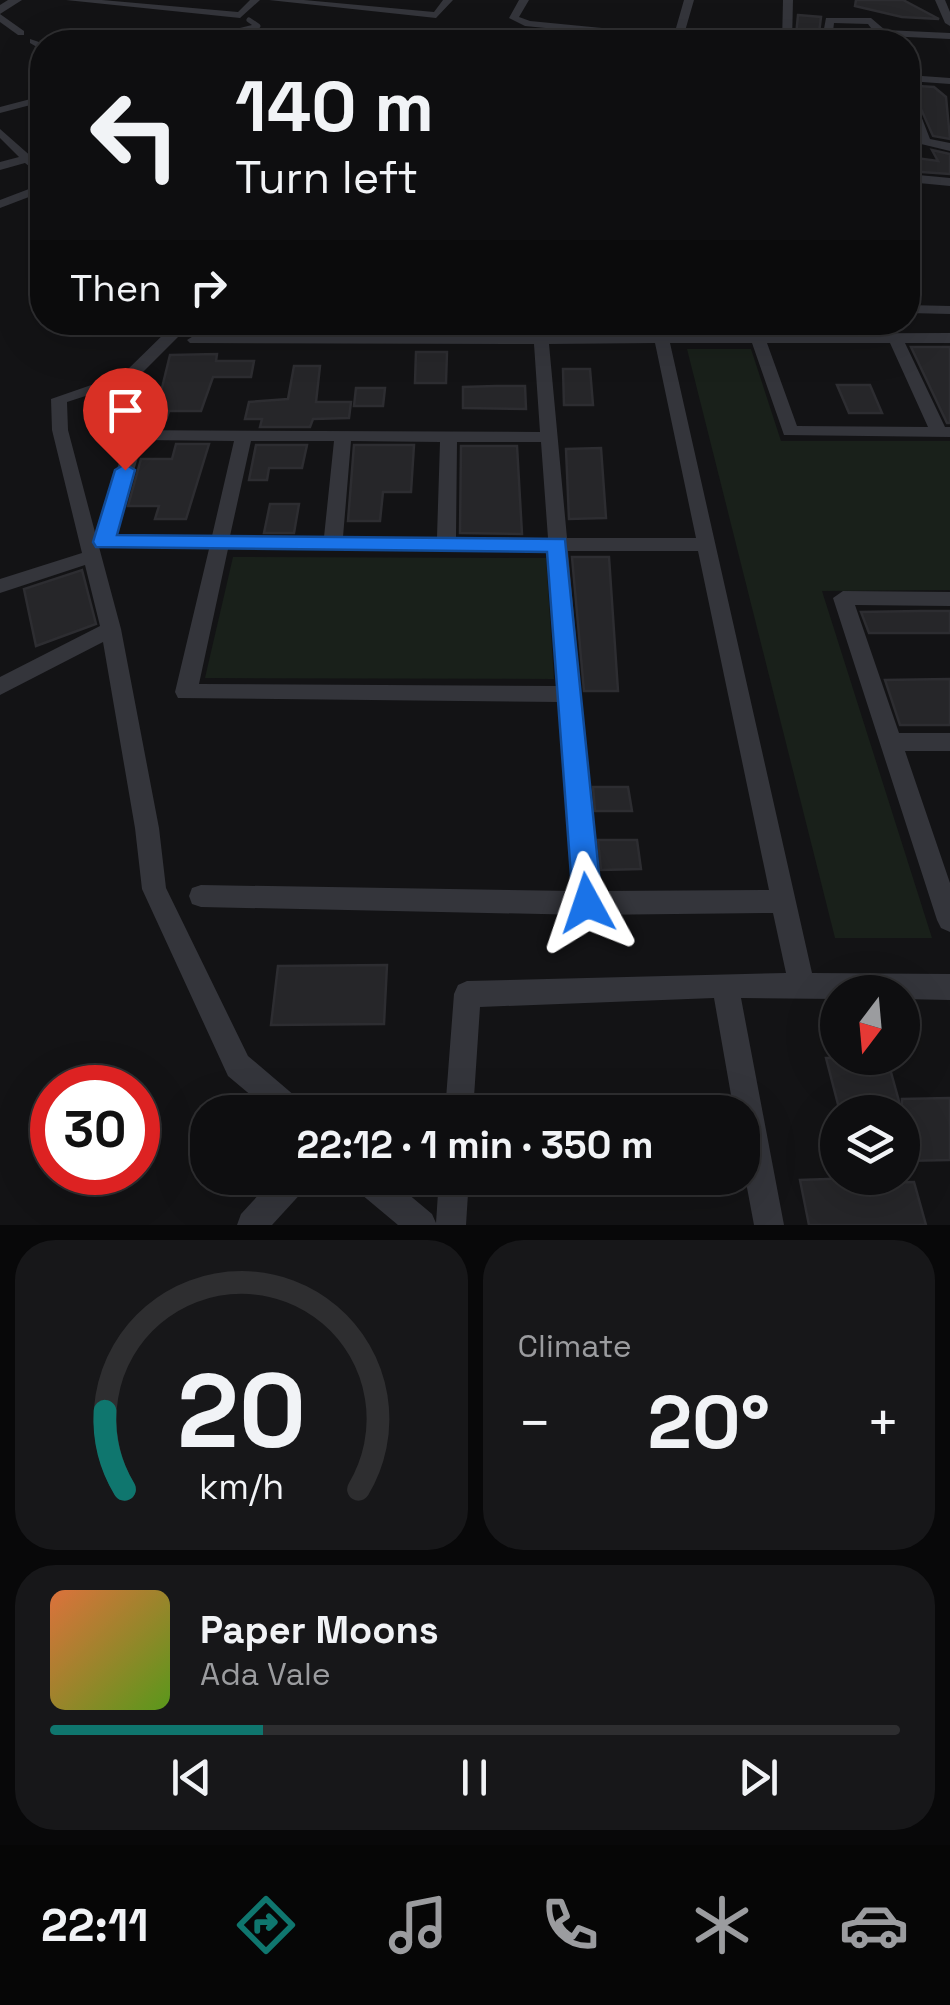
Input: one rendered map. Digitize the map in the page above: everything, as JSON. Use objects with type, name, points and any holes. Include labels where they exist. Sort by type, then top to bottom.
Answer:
[{"type":"street","points":[[16,0],[0,13],[21,33]]},
{"type":"street","points":[[72,0],[244,20],[255,0]]},
{"type":"street","points":[[137,0],[216,7],[228,0]]},
{"type":"street","points":[[274,0],[436,15],[448,0]]},
{"type":"street","points":[[524,0],[514,18],[528,24],[592,30]]},
{"type":"street","points":[[680,30],[689,0]]},
{"type":"street","points":[[788,0],[788,30]]},
{"type":"street","points":[[938,0],[950,22]]},
{"type":"street","points":[[828,30],[828,20],[871,21],[880,30]]},
{"type":"street","points":[[920,34],[950,36]]},
{"type":"street","points":[[920,79],[950,81]]},
{"type":"street","points":[[0,110],[30,103]]},
{"type":"street","points":[[920,128],[925,142],[950,146]]},
{"type":"street","points":[[0,132],[30,161]]},
{"type":"street","points":[[0,166],[30,152]]},
{"type":"street","points":[[920,179],[950,182]]},
{"type":"street","points":[[0,204],[30,193]]},
{"type":"street","points":[[920,309],[950,310]]},
{"type":"street","points":[[172,335],[129,377],[59,399],[60,430],[111,629],[147,828],[154,889],[238,1066],[272,1095]]},
{"type":"street","points":[[196,340],[585,335]]},
{"type":"street","points":[[660,335],[802,986]]},
{"type":"street","points":[[721,335],[950,338]]},
{"type":"street","points":[[541,338],[587,903]]},
{"type":"street","points":[[758,338],[790,432],[944,432],[894,338]]},
{"type":"street","points":[[104,435],[548,436]]},
{"type":"street","points":[[136,435],[104,542],[706,545]]},
{"type":"street","points":[[244,435],[186,692],[569,694]]},
{"type":"street","points":[[333,543],[343,436]]},
{"type":"street","points":[[446,544],[449,436]]},
{"type":"street","points":[[0,586],[92,556]]},
{"type":"street","points":[[950,599],[843,598],[950,920]]},
{"type":"street","points":[[0,687],[111,629]]},
{"type":"street","points":[[891,742],[950,742]]},
{"type":"street","points":[[201,896],[587,903],[784,902]]},
{"type":"street","points":[[725,985],[769,1225]]},
{"type":"street","points":[[460,1095],[467,994],[725,985],[950,987]]},
{"type":"street","points":[[252,1225],[279,1195]]},
{"type":"street","points":[[386,1195],[420,1225]]},
{"type":"street","points":[[451,1225],[453,1195]]},
{"type":"lane","points":[[242,30],[258,26],[244,20]]},
{"type":"shaded area","points":[[687,349],[751,349],[781,441],[950,441],[950,590],[822,591],[932,938],[835,938]]},
{"type":"shaded area","points":[[233,557],[546,558],[554,679],[205,678]]},
{"type":"building","points":[[856,0],[903,0],[939,19],[902,17],[855,6]]},
{"type":"building","points":[[798,15],[821,17],[819,30],[797,30]]},
{"type":"building","points":[[920,86],[934,87],[946,97],[950,139],[933,136],[920,107]]},
{"type":"building","points":[[932,150],[950,154],[950,174],[920,172],[920,159],[938,161]]},
{"type":"building","points":[[911,347],[950,347],[950,423],[947,423]]},
{"type":"building","points":[[416,352],[447,352],[446,383],[415,383]]},
{"type":"building","points":[[217,354],[216,361],[254,361],[251,377],[213,377],[201,411],[169,411],[166,420],[95,421],[105,396],[160,396],[170,355]]},
{"type":"building","points":[[294,366],[320,366],[316,402],[351,402],[349,418],[313,419],[310,427],[260,427],[262,419],[245,419],[249,402],[288,399]]},
{"type":"building","points":[[563,369],[590,369],[593,405],[564,405]]},
{"type":"building","points":[[837,385],[870,385],[882,413],[849,413]]},
{"type":"building","points":[[525,386],[526,409],[463,408],[463,387]]},
{"type":"building","points":[[356,388],[385,388],[383,406],[354,406]]},
{"type":"building","points":[[176,444],[209,444],[186,519],[155,519],[159,506],[128,506],[141,459],[172,459]]},
{"type":"building","points":[[256,445],[307,445],[302,468],[269,468],[267,480],[249,480]]},
{"type":"building","points":[[354,445],[414,445],[411,492],[383,492],[380,521],[348,521]]},
{"type":"building","points":[[461,446],[517,446],[522,534],[460,533]]},
{"type":"building","points":[[601,448],[606,518],[569,519],[566,449]]},
{"type":"building","points":[[270,504],[299,504],[294,533],[264,533]]},
{"type":"building","points":[[572,557],[609,557],[618,691],[584,691]]},
{"type":"building","points":[[82,570],[96,624],[36,646],[24,589]]},
{"type":"building","points":[[950,611],[950,633],[869,633],[861,612]]},
{"type":"building","points":[[950,679],[950,725],[900,725],[885,680]]},
{"type":"building","points":[[593,787],[628,787],[632,811],[595,811]]},
{"type":"building","points":[[598,840],[637,840],[641,869],[601,870]]},
{"type":"building","points":[[387,965],[384,1024],[271,1025],[278,966]]},
{"type":"building","points":[[830,1075],[892,1075],[897,1095],[836,1095]]},
{"type":"building","points":[[950,1098],[950,1160],[920,1161],[920,1099]]},
{"type":"building","points":[[820,1179],[820,1195],[918,1195],[926,1225],[809,1225],[800,1180]]},
{"type":"route","points":[[125,470],[104,542],[557,544],[587,903]]}]
